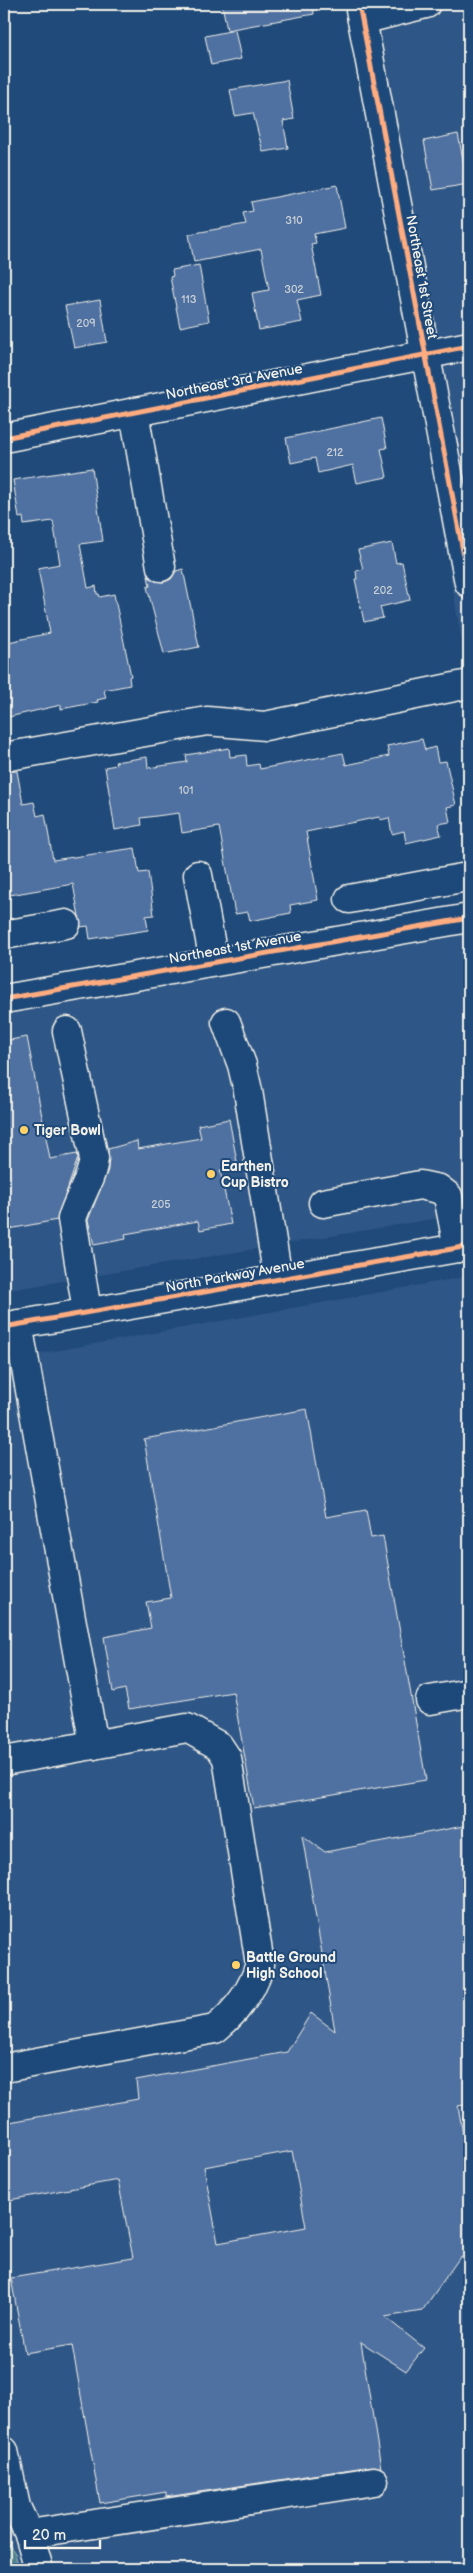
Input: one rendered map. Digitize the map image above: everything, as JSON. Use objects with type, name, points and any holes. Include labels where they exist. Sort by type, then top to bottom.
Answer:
[{"type":"street","points":[[361,12],[426,4]]},
{"type":"street","name":"Northeast 1st Street","points":[[361,12],[469,583]]},
{"type":"street","name":"Northeast 3rd Avenue","points":[[4,438],[469,346]]},
{"type":"street","points":[[134,412],[161,567]]},
{"type":"street","points":[[4,758],[207,721],[265,726],[469,684]]},
{"type":"street","points":[[198,875],[214,962]]},
{"type":"street","points":[[349,899],[468,877]]},
{"type":"street","points":[[385,892],[392,932]]},
{"type":"street","name":"Northeast 1st Avenue","points":[[4,999],[469,918]]},
{"type":"street","points":[[4,935],[66,924]]},
{"type":"street","points":[[226,1022],[242,1065],[248,1091],[278,1279]]},
{"type":"street","points":[[67,1032],[94,1158],[93,1172],[76,1205],[72,1219],[87,1311]]},
{"type":"street","points":[[323,1203],[420,1185],[439,1189],[448,1196],[464,1247]]},
{"type":"street","name":"North Parkway Avenue","points":[[11,1325],[464,1247]]},
{"type":"street","points":[[11,1325],[94,1745]]},
{"type":"street","points":[[430,1700],[469,1693]]},
{"type":"street","points":[[4,1761],[187,1728],[219,1746],[227,1758],[260,1964],[255,1983],[228,2019],[215,2029],[4,2068]]},
{"type":"street","points":[[4,2451],[16,2506],[29,2534],[39,2569]]},
{"type":"street","points":[[29,2534],[374,2481]]},
{"type":"shaded area","points":[[350,4],[469,4],[469,682],[463,648]]},
{"type":"shaded area","points":[[469,924],[469,1213],[4,1291],[4,1007]]},
{"type":"shaded area","name":"Battle Ground High School","points":[[469,1276],[469,2569],[4,2569],[4,1360]]},
{"type":"green space","points":[[4,2538],[15,2553],[19,2569],[4,2569]]},
{"type":"building","points":[[222,4],[313,4],[314,14],[227,30]]},
{"type":"building","points":[[235,30],[241,59],[211,65],[205,36]]},
{"type":"building","points":[[287,80],[294,119],[283,121],[288,148],[263,152],[253,113],[235,116],[230,90]]},
{"type":"building","points":[[458,134],[468,184],[433,190],[424,141]]},
{"type":"building","points":[[337,185],[345,228],[314,234],[316,243],[311,244],[321,295],[297,300],[302,322],[259,330],[252,293],[269,290],[261,249],[194,262],[189,234],[246,224],[243,213],[253,211],[251,202]]},
{"type":"building","points":[[199,265],[209,321],[180,327],[170,277],[173,276],[172,270]]},
{"type":"building","points":[[100,300],[107,342],[74,348],[65,306]]},
{"type":"building","points":[[381,418],[387,448],[381,449],[387,477],[357,483],[353,465],[318,473],[315,458],[291,463],[286,438]]},
{"type":"building","points":[[92,468],[103,541],[80,544],[88,588],[96,586],[97,594],[100,597],[114,594],[131,676],[129,677],[130,685],[104,690],[106,698],[97,700],[98,702],[61,709],[61,705],[4,718],[4,643],[50,633],[38,568],[60,564],[53,521],[24,525],[23,517],[19,518],[13,480]]},
{"type":"building","points":[[392,543],[396,563],[402,562],[410,600],[380,607],[383,618],[364,622],[355,579],[357,579],[356,571],[363,569],[358,550]]},
{"type":"building","points":[[183,569],[199,647],[164,654],[147,587],[150,586],[148,576],[155,581],[164,582],[171,579],[176,571]]},
{"type":"building","points":[[422,739],[425,750],[435,747],[438,762],[446,761],[456,805],[447,807],[450,822],[438,824],[441,835],[406,843],[404,831],[392,834],[389,818],[380,820],[379,817],[306,832],[318,900],[290,905],[291,913],[250,921],[248,912],[235,914],[219,827],[182,833],[179,813],[141,818],[142,825],[115,830],[105,767],[116,765],[115,762],[147,757],[148,768],[187,762],[186,755],[229,748],[230,757],[246,755],[247,766],[259,764],[260,769],[343,753],[346,765],[389,756],[387,746]]},
{"type":"building","points":[[17,771],[23,804],[34,802],[37,816],[45,814],[53,860],[135,848],[139,873],[148,872],[154,915],[146,916],[148,930],[90,939],[88,926],[81,927],[73,884],[4,896],[4,772]]},
{"type":"building","name":"Tiger Bowl","points":[[27,1037],[50,1159],[77,1154],[78,1158],[57,1220],[4,1230],[4,1041]]},
{"type":"building","points":[[229,1119],[238,1167],[220,1170],[231,1224],[200,1230],[198,1221],[125,1234],[126,1239],[94,1245],[88,1220],[108,1170],[108,1149],[137,1141],[138,1149],[201,1138],[198,1125]]},
{"type":"building","points":[[307,1409],[326,1517],[366,1510],[371,1538],[383,1536],[426,1780],[254,1808],[233,1692],[129,1709],[125,1689],[113,1692],[104,1637],[151,1628],[146,1602],[171,1598],[144,1439]]},
{"type":"building","points":[[469,1825],[469,2104],[458,2106],[466,2151],[469,2151],[469,2255],[460,2257],[422,2311],[385,2317],[424,2348],[406,2371],[361,2342],[381,2468],[372,2466],[166,2497],[166,2492],[100,2503],[72,2345],[25,2353],[11,2278],[133,2258],[118,2180],[4,2201],[4,2123],[138,2099],[136,2080],[287,2052],[311,2013],[335,2031],[302,1835],[325,1852]],"holes":[[[292,2151],[306,2227],[218,2243],[204,2167]]]},
{"type":"cycle path","points":[[359,4],[469,583]]},
{"type":"cycle path","points":[[4,438],[469,346]]},
{"type":"cycle path","points":[[4,999],[469,918]]},
{"type":"cycle path","points":[[4,1327],[469,1246]]},
{"type":"place","name":"Tiger Bowl","points":[[24,1130]]},
{"type":"place","name":"Earthen Cup Bistro","points":[[211,1174]]},
{"type":"place","name":"Battle Ground High School","points":[[236,1965]]}]
